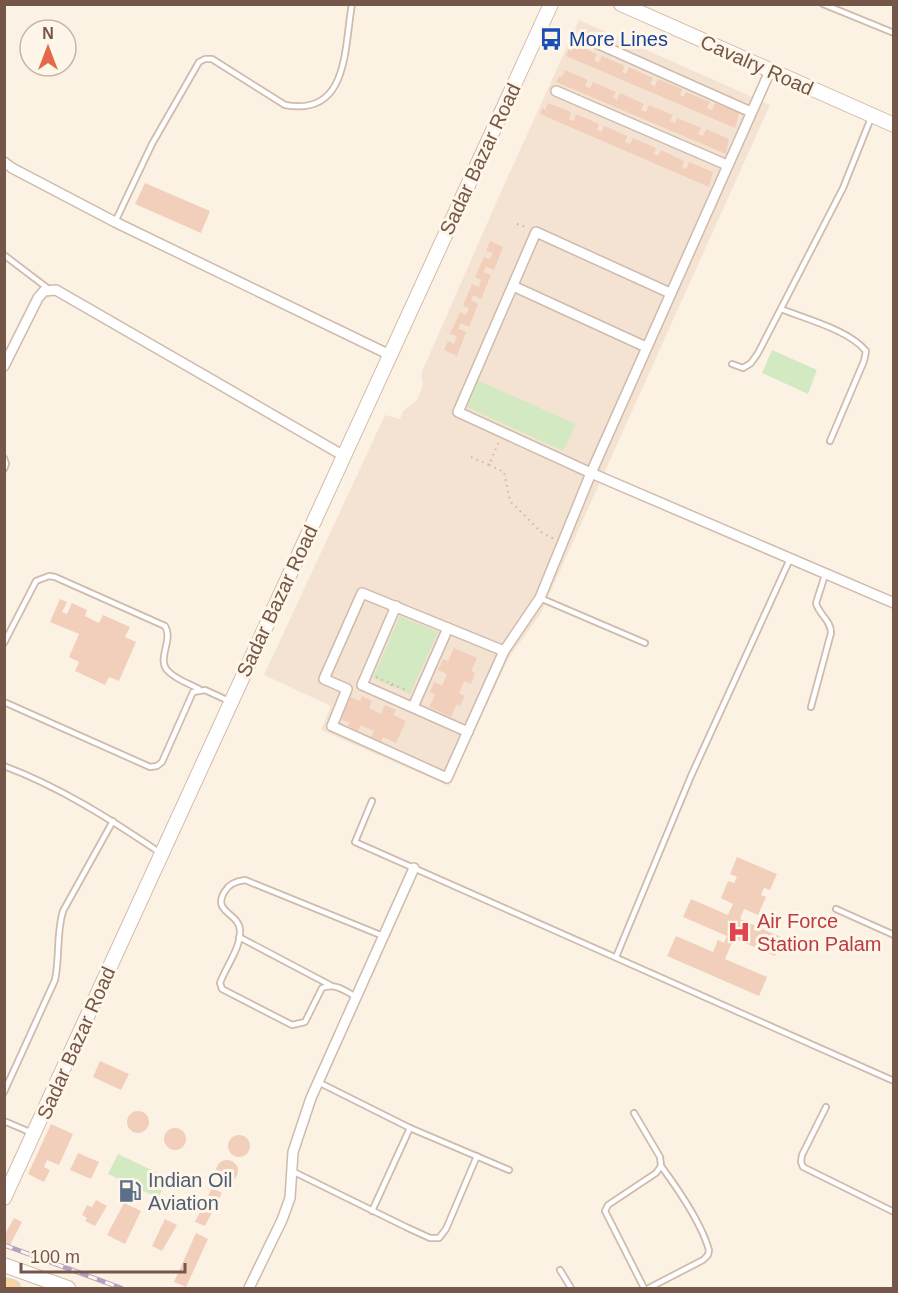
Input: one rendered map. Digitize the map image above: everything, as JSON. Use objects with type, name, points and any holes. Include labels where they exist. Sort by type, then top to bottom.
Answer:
[{"type":"main road","points":[[4,1286],[12,1288]]},
{"type":"street","name":"Sadar Bazar Road","points":[[4,1198],[551,4]]},
{"type":"street","name":"Cavalry Road","points":[[621,4],[894,125]]},
{"type":"street","points":[[583,37],[751,112]]},
{"type":"street","points":[[347,689],[332,726],[447,777],[504,651],[540,598],[591,473],[770,71]]},
{"type":"street","points":[[556,91],[727,165]]},
{"type":"street","points":[[4,162],[116,222],[390,355]]},
{"type":"street","points":[[670,293],[536,232],[458,412],[591,473],[894,603]]},
{"type":"street","points":[[513,286],[646,347]]},
{"type":"street","points":[[4,366],[38,298],[44,291],[56,290],[344,456]]},
{"type":"street","points":[[468,732],[362,684],[347,689],[324,679],[362,593],[504,651]]},
{"type":"street","points":[[362,684],[396,606]]},
{"type":"street","points":[[413,707],[448,628]]},
{"type":"street","points":[[249,1288],[282,1220],[290,1198],[293,1152],[318,1082],[414,868]]},
{"type":"street","points":[[4,1265],[68,1288]]},
{"type":"lane","points":[[116,222],[152,144],[199,62],[212,59],[285,105],[299,107],[312,105],[326,98],[339,82],[351,4]]},
{"type":"lane","points":[[823,4],[894,33]]},
{"type":"lane","points":[[732,364],[743,368],[751,363],[843,188],[872,115]]},
{"type":"lane","points":[[4,255],[50,290]]},
{"type":"lane","points":[[781,309],[847,336],[858,342],[866,351],[864,361],[830,441]]},
{"type":"lane","points":[[4,458],[4,469]]},
{"type":"lane","points":[[616,957],[691,776],[790,559]]},
{"type":"lane","points":[[811,707],[831,633],[829,622],[820,613],[816,603],[825,574]]},
{"type":"lane","points":[[4,643],[36,581],[49,576],[55,577],[165,626],[169,632],[169,638],[163,662],[170,674],[231,702]]},
{"type":"lane","points":[[540,598],[645,643]]},
{"type":"lane","points":[[4,702],[150,767],[162,762],[190,696],[199,689]]},
{"type":"lane","points":[[4,766],[22,773],[112,821],[162,854]]},
{"type":"lane","points":[[372,801],[355,842],[616,957],[677,987],[894,1081]]},
{"type":"lane","points":[[4,1092],[56,980],[59,923],[63,911],[112,821]]},
{"type":"lane","points":[[330,985],[321,988],[305,1022],[292,1025],[222,989],[220,983],[239,937],[239,925],[225,912],[220,900],[224,891],[230,885],[245,880],[383,936]]},
{"type":"lane","points":[[836,909],[894,935]]},
{"type":"lane","points":[[239,937],[356,997]]},
{"type":"lane","points":[[318,1082],[410,1128],[508,1170]]},
{"type":"lane","points":[[826,1107],[802,1155],[803,1167],[894,1212]]},
{"type":"lane","points":[[633,1113],[660,1157],[661,1166],[690,1210],[709,1250],[703,1260],[649,1288]]},
{"type":"lane","points":[[4,1121],[34,1134]]},
{"type":"lane","points":[[372,1211],[410,1128]]},
{"type":"lane","points":[[292,1171],[430,1238],[439,1238],[446,1229],[477,1156]]},
{"type":"lane","points":[[644,1288],[605,1211],[608,1205],[656,1173],[661,1166]]},
{"type":"lane","points":[[560,1270],[571,1288]]},
{"type":"path","points":[[489,465],[503,433]]},
{"type":"path","points":[[471,457],[504,472],[510,501],[541,532],[562,542]]},
{"type":"path","points":[[376,677],[410,692]]},
{"type":"path","points":[[387,695],[392,684]]},
{"type":"shaded area","points":[[579,20],[770,105],[541,613],[508,659],[449,786],[321,730],[331,706],[264,675],[385,415],[400,419],[403,411],[417,400],[423,385],[421,374]]},
{"type":"green space","points":[[772,350],[817,370],[808,394],[762,373]]},
{"type":"green space","points":[[477,380],[576,424],[563,451],[467,407]]},
{"type":"green space","points":[[400,616],[438,632],[410,694],[373,678]]},
{"type":"green space","points":[[118,1154],[168,1178],[158,1198],[108,1174]]},
{"type":"building","points":[[574,44],[597,54],[594,60],[596,61],[599,62],[602,56],[625,66],[622,72],[626,74],[629,67],[653,78],[650,84],[655,86],[658,79],[682,89],[680,95],[684,97],[686,92],[710,102],[707,108],[712,110],[715,103],[739,113],[735,128],[566,56]]},
{"type":"building","points":[[565,70],[588,80],[585,86],[587,87],[590,88],[593,82],[616,92],[613,98],[617,100],[620,93],[644,104],[641,110],[646,112],[649,105],[673,115],[670,121],[675,123],[677,118],[701,128],[698,134],[703,136],[706,129],[729,139],[726,154],[556,82]]},
{"type":"building","points":[[548,103],[571,112],[569,119],[574,121],[576,114],[599,124],[597,130],[601,132],[604,126],[627,136],[625,142],[630,144],[633,138],[656,148],[654,154],[658,156],[661,150],[684,161],[682,167],[686,169],[689,162],[713,172],[709,187],[540,114],[542,108],[545,110]]},
{"type":"building","points":[[145,183],[210,211],[201,233],[135,204]]},
{"type":"building","points":[[490,241],[503,247],[494,270],[486,267],[483,272],[491,275],[481,299],[473,295],[471,300],[478,304],[469,327],[461,323],[458,329],[466,332],[457,356],[444,350],[448,341],[454,344],[457,336],[450,334],[460,312],[466,315],[469,308],[463,306],[472,284],[479,287],[481,280],[475,277],[484,257],[490,259],[493,253],[486,251]]},
{"type":"building","points":[[60,599],[67,602],[62,612],[67,614],[72,603],[87,610],[85,616],[99,623],[103,615],[130,627],[125,637],[136,642],[119,681],[109,677],[105,685],[75,671],[79,662],[69,657],[79,634],[50,622]]},
{"type":"building","points":[[454,648],[477,658],[471,671],[475,673],[471,684],[464,681],[459,693],[465,696],[460,706],[457,704],[451,717],[429,707],[435,695],[430,692],[434,682],[442,686],[447,674],[438,670],[443,659],[448,661]]},
{"type":"building","points":[[348,696],[360,701],[362,696],[372,701],[369,708],[381,714],[385,705],[396,710],[393,715],[406,721],[396,743],[383,737],[381,742],[371,737],[374,731],[361,725],[358,731],[348,726],[350,723],[338,718]]},
{"type":"building","points":[[737,857],[777,874],[770,890],[764,888],[761,895],[766,897],[758,915],[744,909],[740,919],[783,938],[775,956],[734,938],[725,959],[767,977],[759,996],[667,956],[676,936],[713,952],[718,940],[724,943],[727,936],[683,917],[691,899],[728,915],[733,904],[721,898],[728,881],[734,883],[737,877],[730,874]]},
{"type":"building","points":[[100,1061],[129,1074],[121,1090],[93,1077]]},
{"type":"building","points":[[138,1111],[146,1114],[149,1122],[146,1130],[138,1133],[130,1130],[127,1122],[130,1114]]},
{"type":"building","points":[[51,1124],[73,1134],[59,1165],[47,1160],[44,1167],[50,1170],[44,1182],[28,1174]]},
{"type":"building","points":[[175,1128],[183,1131],[186,1139],[183,1147],[175,1150],[167,1147],[164,1139],[167,1131]]},
{"type":"building","points":[[239,1135],[247,1138],[250,1146],[247,1154],[239,1157],[231,1154],[228,1146],[231,1138]]},
{"type":"building","points":[[78,1153],[99,1162],[91,1179],[70,1170]]},
{"type":"building","points":[[227,1160],[235,1163],[238,1171],[235,1179],[227,1182],[219,1179],[216,1171],[219,1163]]},
{"type":"building","points":[[212,1188],[222,1193],[205,1226],[195,1222]]},
{"type":"building","points":[[96,1200],[107,1206],[95,1226],[85,1221],[87,1218],[82,1215],[87,1205],[92,1207]]},
{"type":"building","points":[[124,1203],[141,1211],[125,1244],[107,1235]]},
{"type":"building","points":[[14,1218],[22,1222],[9,1247],[4,1245],[4,1236]]},
{"type":"building","points":[[165,1219],[177,1225],[162,1251],[152,1246]]},
{"type":"building","points":[[196,1233],[208,1239],[186,1287],[174,1282]]},
{"type":"railway","points":[[4,1245],[121,1288]]},
{"type":"place","name":"More Lines","points":[[551,39]]},
{"type":"place","name":"Air Force Station Palam","points":[[739,932]]},
{"type":"place","name":"Indian Oil Aviation","points":[[130,1191]]}]
